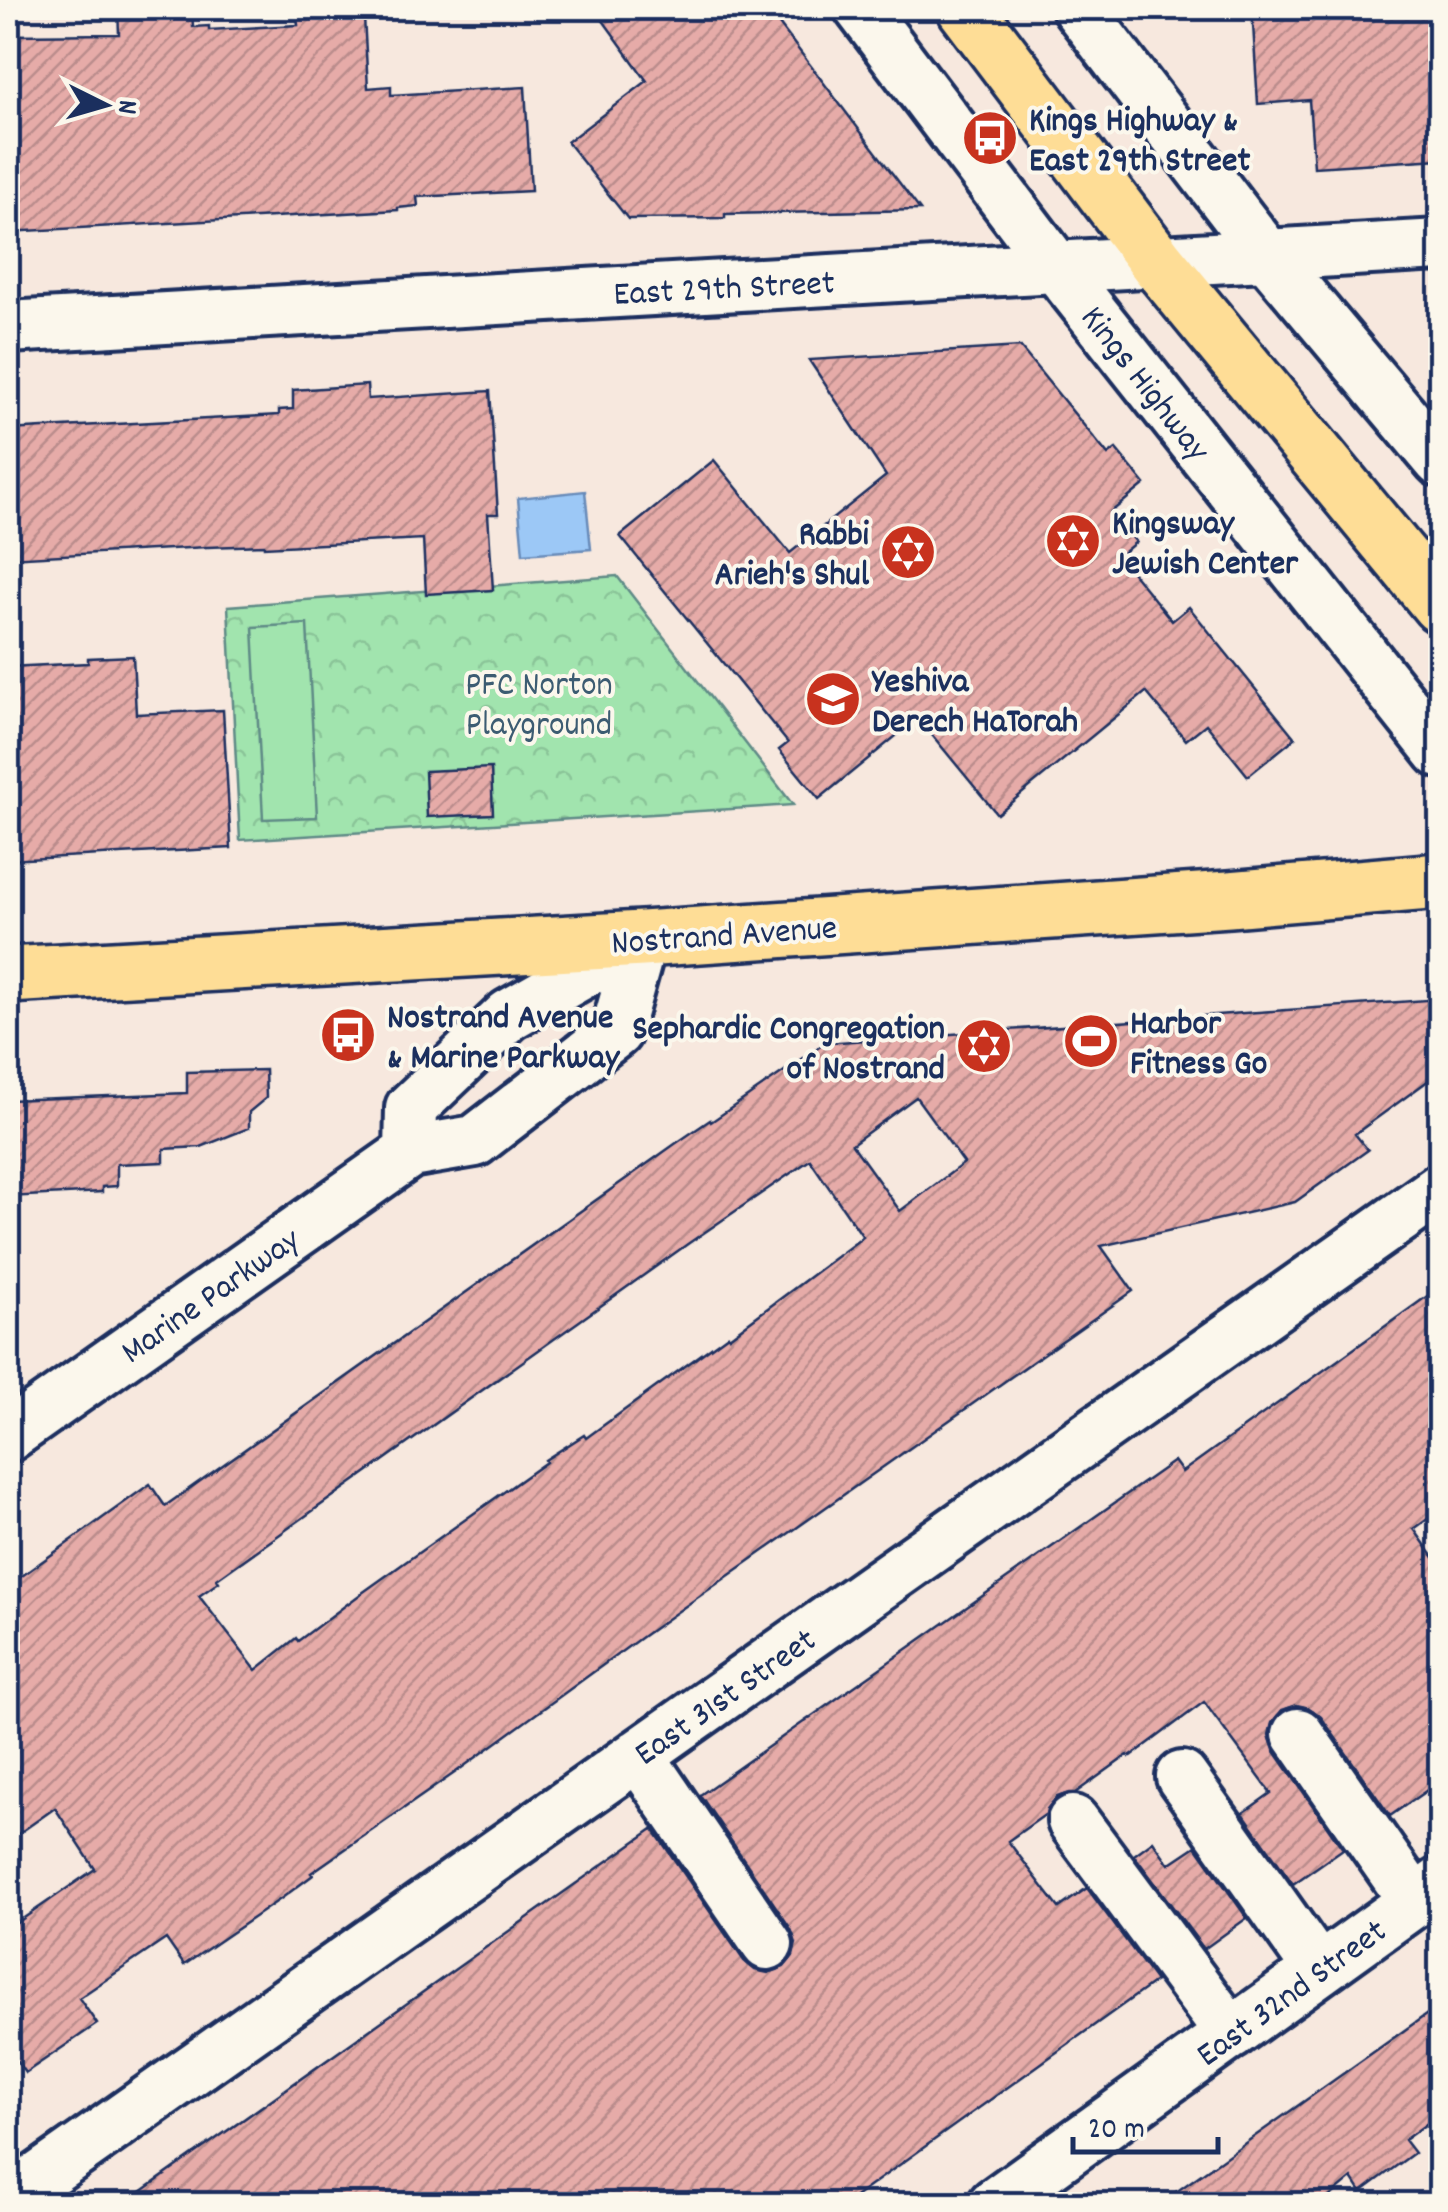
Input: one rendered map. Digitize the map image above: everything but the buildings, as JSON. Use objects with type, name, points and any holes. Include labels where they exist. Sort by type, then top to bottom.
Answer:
[{"type":"main road","points":[[965,8],[1157,262],[1440,605]]},
{"type":"main road","name":"Nostrand Avenue","points":[[8,975],[642,939],[1229,900],[1440,880]]},
{"type":"street","name":"Kings Highway","points":[[860,8],[1056,267],[1440,752]]},
{"type":"street","points":[[1078,8],[1268,255],[1440,460]]},
{"type":"street","name":"East 29th Street","points":[[8,328],[1440,245]]},
{"type":"street","points":[[410,1152],[412,1108],[508,1014],[642,939]]},
{"type":"street","name":"Marine Parkway","points":[[8,1436],[410,1152],[476,1142],[616,1032],[642,939]]},
{"type":"street","name":"East 31st Street","points":[[8,2200],[1440,1189]]},
{"type":"street","points":[[1298,1734],[1428,1892]]},
{"type":"street","points":[[638,1755],[767,1944]]},
{"type":"street","points":[[1182,1777],[1320,1970]]},
{"type":"street","points":[[1074,1821],[1231,2034]]},
{"type":"street","name":"East 32nd Street","points":[[994,2204],[1428,1892]]},
{"type":"green space","name":"PFC Norton Playground","points":[[617,576],[793,805],[240,840],[228,606]]},
{"type":"green space","points":[[307,624],[317,817],[263,819],[253,627]]},
{"type":"water","points":[[585,491],[591,549],[523,554],[518,498]]},
{"type":"place","name":"Kings Highway & East 29th Street","points":[[990,138]]},
{"type":"place","name":"Kingsway Jewish Center","points":[[1073,541]]},
{"type":"place","name":"Rabbi Arieh's Shul","points":[[908,552]]},
{"type":"place","name":"Yeshiva Derech HaTorah","points":[[833,699]]},
{"type":"place","name":"Nostrand Avenue & Marine Parkway","points":[[348,1035]]},
{"type":"place","name":"Harbor Fitness Go","points":[[1091,1041]]},
{"type":"place","name":"Sephardic Congregation of Nostrand","points":[[984,1046]]}]
